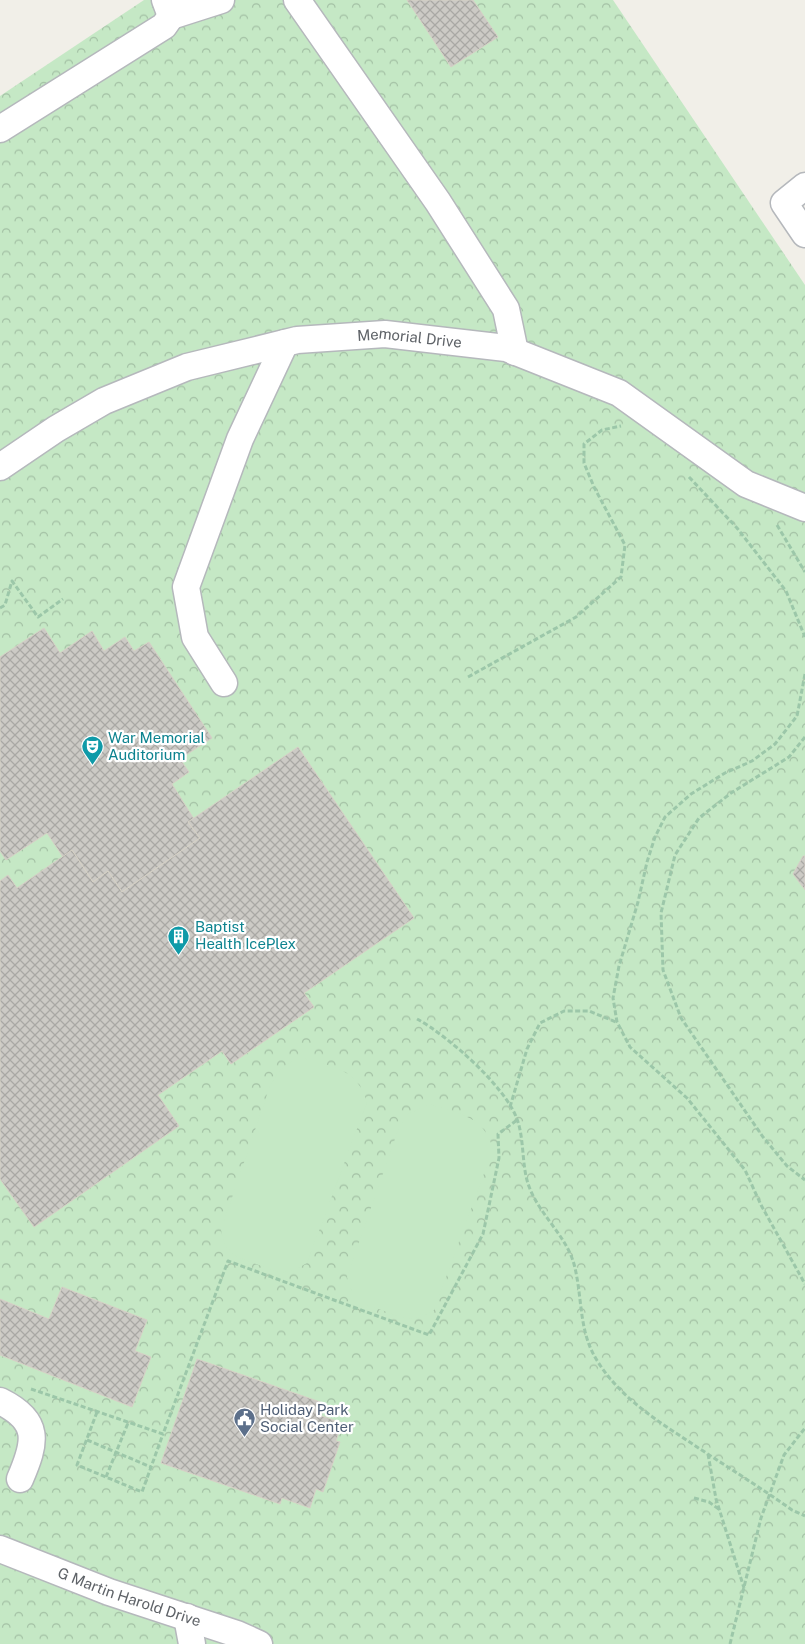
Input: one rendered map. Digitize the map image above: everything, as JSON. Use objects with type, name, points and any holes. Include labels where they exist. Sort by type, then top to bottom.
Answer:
[{"type":"street","points":[[0,129],[164,26],[168,8],[221,0]]},
{"type":"street","points":[[297,0],[438,202],[506,309],[515,352]]},
{"type":"street","points":[[805,186],[784,203],[805,234]]},
{"type":"street","name":"Memorial Drive","points":[[0,468],[104,401],[187,367],[297,340],[385,334],[506,348],[619,393],[746,484],[805,508]]},
{"type":"street","points":[[224,683],[195,637],[186,587],[240,439],[285,343]]},
{"type":"street","points":[[0,1401],[14,1408],[25,1419],[33,1437],[31,1455],[20,1479]]},
{"type":"street","name":"G Martin Harold Drive","points":[[0,1549],[109,1592],[187,1618],[243,1641]]},
{"type":"street","points":[[187,1618],[192,1644]]},
{"type":"path","points":[[468,677],[576,617],[621,578],[626,544],[594,487],[584,463],[584,444],[602,430],[621,426],[628,430]]},
{"type":"path","points":[[684,471],[737,528],[786,591],[805,637]]},
{"type":"path","points":[[0,608],[5,605],[12,581],[38,617],[64,599]]},
{"type":"path","points":[[805,674],[797,716],[775,744],[752,761],[724,773],[691,794],[665,818],[655,837],[647,862],[638,902],[619,966],[613,998],[617,1022],[630,1047],[687,1098],[745,1170],[761,1204],[805,1284]]},
{"type":"path","points":[[805,737],[789,757],[731,793],[699,818],[675,855],[661,913],[663,970],[681,1018],[763,1137],[788,1166],[805,1180]]},
{"type":"path","points":[[510,1107],[527,1049],[540,1023],[564,1010],[589,1011],[617,1022]]},
{"type":"path","points":[[417,1019],[436,1029],[480,1069],[507,1099],[517,1120],[530,1189],[565,1244],[574,1264],[588,1347],[599,1365],[632,1403],[805,1516]]},
{"type":"path","points":[[98,1412],[77,1465],[142,1492],[228,1261],[429,1335],[483,1234],[499,1158],[498,1134],[517,1120]]},
{"type":"path","points":[[27,1387],[163,1434]]},
{"type":"path","points":[[106,1477],[128,1423]]},
{"type":"path","points":[[730,1644],[762,1518],[770,1494],[784,1455],[805,1428]]},
{"type":"path","points":[[87,1440],[151,1467]]},
{"type":"path","points":[[708,1454],[720,1510],[744,1589]]},
{"type":"path","points":[[694,1498],[709,1502],[720,1510]]},
{"type":"green space","points":[[144,0],[613,0],[805,285],[805,1644],[0,1644],[0,96]]},
{"type":"green space","points":[[303,1058],[334,1067],[351,1076],[363,1091],[367,1102],[307,1263],[294,1270],[281,1273],[237,1257],[225,1246],[221,1230],[270,1086],[276,1075],[287,1064]]},
{"type":"green space","points":[[430,1104],[461,1114],[477,1123],[484,1129],[493,1149],[434,1310],[421,1317],[407,1319],[364,1304],[352,1293],[347,1277],[397,1133],[408,1114]]},
{"type":"building","points":[[407,0],[473,0],[498,37],[451,67]]},
{"type":"building","name":"War Memorial Auditorium","points":[[44,628],[60,653],[92,631],[104,651],[125,637],[134,651],[149,642],[212,738],[180,759],[189,772],[172,784],[194,819],[188,822],[200,838],[122,892],[108,871],[93,882],[72,850],[63,857],[47,833],[6,860],[0,851],[0,657]]},
{"type":"building","name":"Baptist Health IcePlex","points":[[298,747],[414,918],[304,993],[314,1007],[231,1064],[222,1051],[158,1095],[179,1126],[34,1227],[0,1179],[0,881],[8,875],[17,888],[72,850],[93,882],[108,871],[122,892],[200,838],[188,822]]},
{"type":"building","points":[[803,856],[805,856],[805,890],[793,874]]},
{"type":"building","points":[[62,1287],[147,1320],[135,1351],[151,1357],[132,1407],[0,1355],[0,1299],[49,1319]]},
{"type":"building","points":[[197,1359],[323,1403],[319,1415],[342,1423],[336,1441],[340,1442],[323,1492],[316,1489],[310,1508],[282,1498],[280,1504],[161,1463]]},
{"type":"place","name":"War Memorial Auditorium","points":[[92,766]]},
{"type":"place","name":"Baptist Health IcePlex","points":[[179,955]]},
{"type":"place","name":"Holiday Park Social Center","points":[[244,1438]]}]
